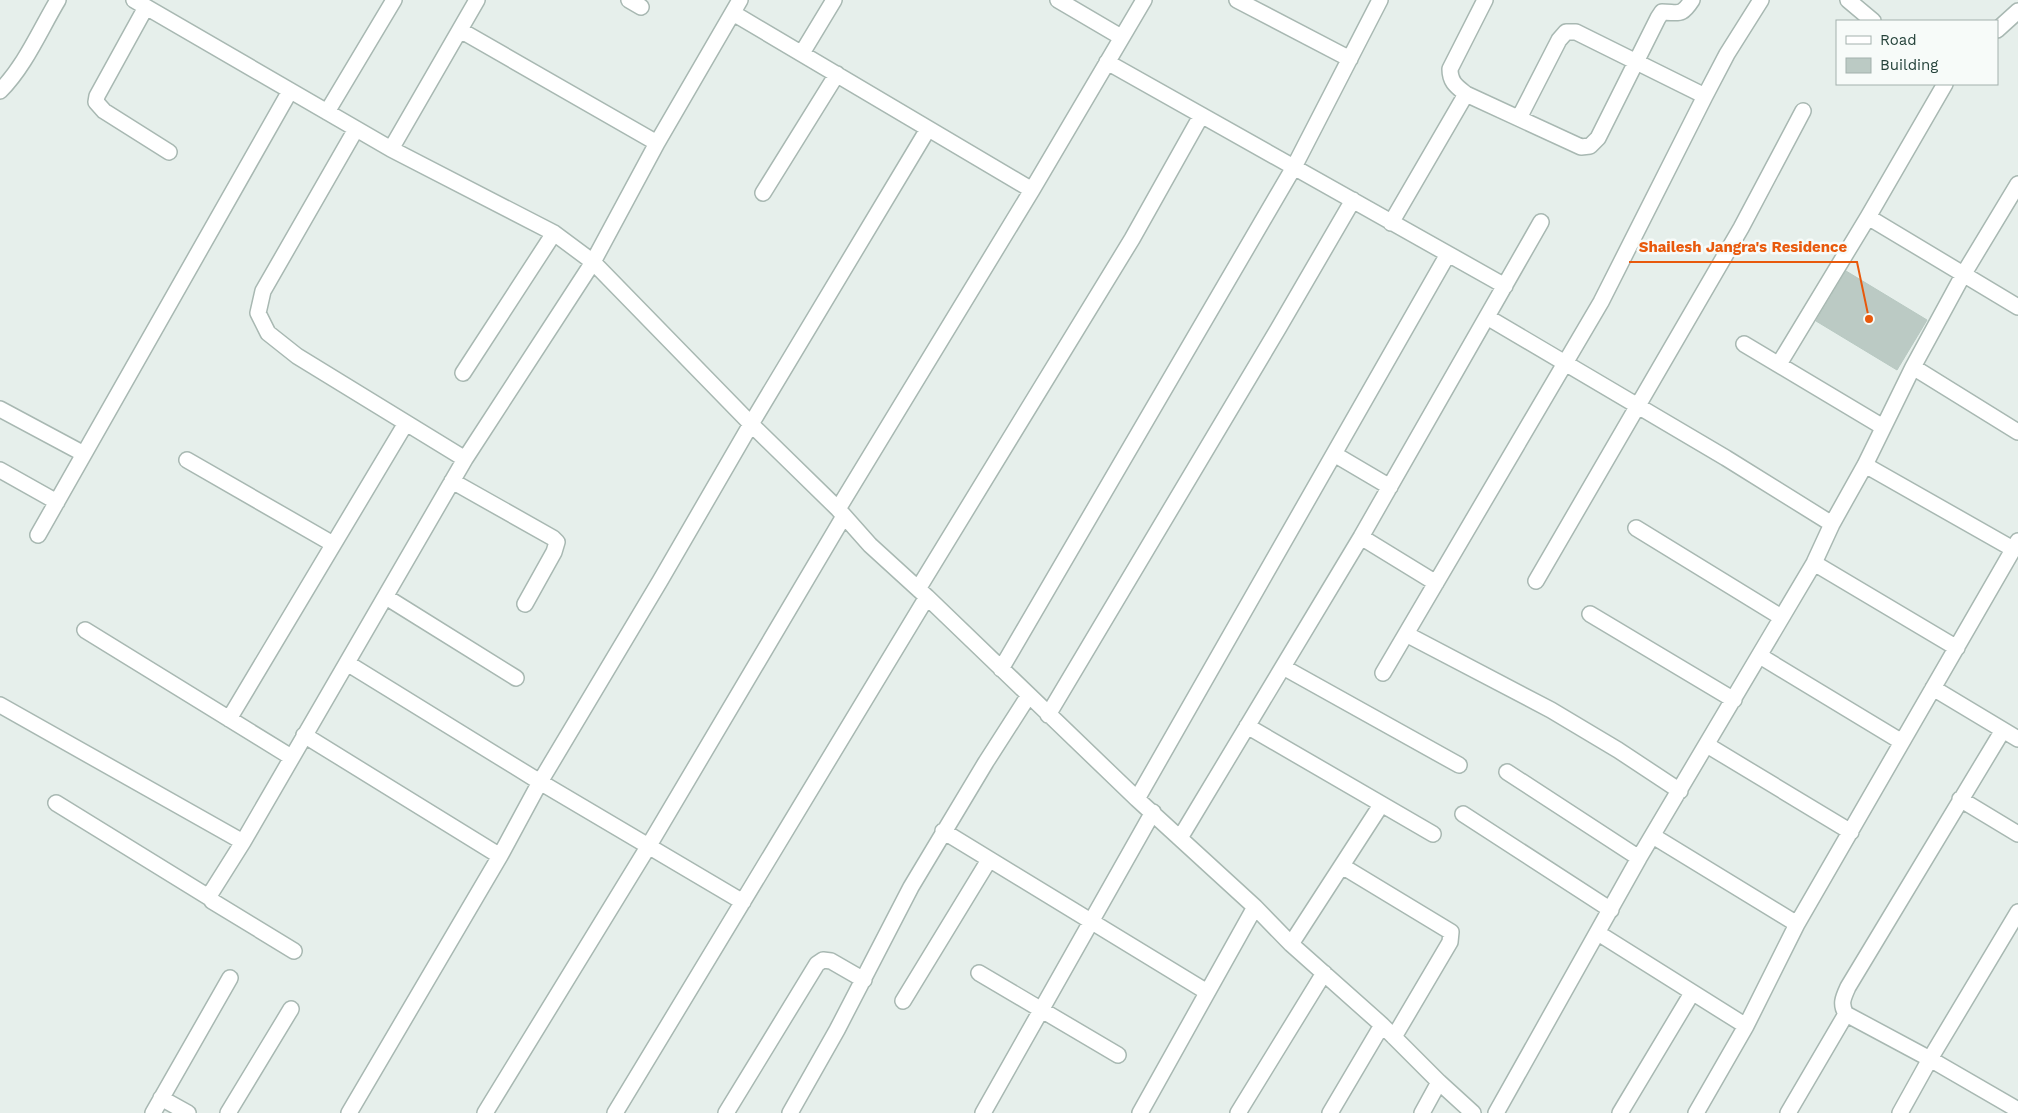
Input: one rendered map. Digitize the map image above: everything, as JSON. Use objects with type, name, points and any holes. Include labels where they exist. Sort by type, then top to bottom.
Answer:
[{"type":"street","points":[[0,90],[23,62],[58,0]]},
{"type":"street","points":[[327,112],[394,0]]},
{"type":"street","points":[[391,149],[477,0]]},
{"type":"street","points":[[802,53],[834,0]]},
{"type":"street","points":[[1058,0],[1121,37]]},
{"type":"street","points":[[485,1113],[648,847],[841,513],[1144,0]]},
{"type":"street","points":[[1237,0],[1350,59]]},
{"type":"street","points":[[1001,668],[1294,167],[1380,0]]},
{"type":"street","points":[[1485,0],[1450,69],[1450,77],[1454,85],[1466,94],[1581,147],[1590,146],[1598,138],[1662,12],[1676,14],[1682,12],[1692,0]]},
{"type":"street","points":[[1383,673],[1601,302],[1727,54],[1761,0]]},
{"type":"street","points":[[1850,1],[1872,20]]},
{"type":"street","points":[[168,152],[104,111],[96,102],[97,96],[140,4],[391,149],[554,233],[593,262],[841,513],[870,545],[1137,799],[1255,907],[1291,944],[1382,1025],[1473,1113]]},
{"type":"street","points":[[210,898],[465,459],[593,262],[657,143],[737,6],[802,53],[1032,190]]},
{"type":"street","points":[[1998,29],[2018,11]]},
{"type":"street","points":[[460,30],[657,143]]},
{"type":"street","points":[[1519,118],[1559,40],[1566,32],[1576,32],[1705,96]]},
{"type":"street","points":[[1106,62],[1504,286]]},
{"type":"street","points":[[763,192],[837,74]]},
{"type":"street","points":[[1779,364],[1868,218],[1944,85]]},
{"type":"street","points":[[38,536],[290,91]]},
{"type":"street","points":[[1392,223],[1466,94]]},
{"type":"street","points":[[1536,581],[1741,228],[1803,111]]},
{"type":"street","points":[[615,1113],[743,902],[922,593],[1132,239],[1201,116]]},
{"type":"street","points":[[356,129],[263,291],[258,313],[268,333],[297,356],[465,459]]},
{"type":"street","points":[[349,1113],[500,856],[540,782],[928,129]]},
{"type":"street","points":[[1496,1113],[1639,858],[1814,563],[1832,524],[1865,465],[1913,367],[1964,275],[2018,184]]},
{"type":"street","points":[[1048,715],[1278,330],[1353,200]]},
{"type":"street","points":[[1868,218],[2018,307]]},
{"type":"street","points":[[1180,838],[1361,537],[1541,222]]},
{"type":"street","points":[[463,373],[554,233]]},
{"type":"street","points":[[1137,799],[1448,254]]},
{"type":"street","points":[[1487,317],[1566,362],[1832,524]]},
{"type":"street","points":[[1744,344],[1883,427]]},
{"type":"street","points":[[1913,367],[2018,432]]},
{"type":"street","points":[[0,409],[84,454]]},
{"type":"street","points":[[229,719],[406,423]]},
{"type":"street","points":[[1334,454],[1390,487]]},
{"type":"street","points":[[187,460],[333,544]]},
{"type":"street","points":[[1696,1113],[1746,1026],[1797,924],[1902,742],[1957,648],[2012,568],[2016,545],[1865,465]]},
{"type":"street","points":[[0,470],[57,502]]},
{"type":"street","points":[[452,481],[557,542],[554,552],[526,604]]},
{"type":"street","points":[[1636,528],[1781,617]]},
{"type":"street","points":[[1361,537],[1436,583]]},
{"type":"street","points":[[1814,563],[1957,648]]},
{"type":"street","points":[[386,597],[516,678]]},
{"type":"street","points":[[1590,614],[1734,700]]},
{"type":"street","points":[[85,630],[291,757]]},
{"type":"street","points":[[1406,634],[1551,710],[1618,750],[1680,791]]},
{"type":"street","points":[[1760,656],[1902,742]]},
{"type":"street","points":[[347,663],[540,782],[743,902]]},
{"type":"street","points":[[1283,667],[1459,764]]},
{"type":"street","points":[[1934,688],[2018,739]]},
{"type":"street","points":[[790,1113],[838,1030],[911,887],[1029,695]]},
{"type":"street","points":[[0,705],[243,842]]},
{"type":"street","points":[[1247,726],[1433,834]]},
{"type":"street","points":[[2003,730],[1848,987],[1842,998],[1842,1008],[1846,1014],[1930,1059],[2018,1110]]},
{"type":"street","points":[[304,735],[500,856]]},
{"type":"street","points":[[1707,744],[1851,832]]},
{"type":"street","points":[[1507,772],[1639,858]]},
{"type":"street","points":[[1960,799],[2018,834]]},
{"type":"street","points":[[56,803],[294,951]]},
{"type":"street","points":[[1291,944],[1381,805]]},
{"type":"street","points":[[983,1113],[1153,812]]},
{"type":"street","points":[[1463,814],[1611,910]]},
{"type":"street","points":[[944,831],[1207,992]]},
{"type":"street","points":[[1653,836],[1797,924]]},
{"type":"street","points":[[903,1001],[989,860]]},
{"type":"street","points":[[1342,866],[1451,932],[1450,942],[1394,1037]]},
{"type":"street","points":[[1140,1113],[1255,907]]},
{"type":"street","points":[[1900,1113],[2018,912]]},
{"type":"street","points":[[1598,933],[1746,1026]]},
{"type":"street","points":[[726,1113],[817,964],[823,960],[831,961],[864,980]]},
{"type":"street","points":[[979,973],[1118,1055]]},
{"type":"street","points":[[1238,1113],[1324,973]]},
{"type":"street","points":[[153,1113],[230,978]]},
{"type":"street","points":[[1620,1113],[1692,993]]},
{"type":"street","points":[[228,1113],[291,1009]]},
{"type":"street","points":[[1788,1113],[1846,1014]]},
{"type":"street","points":[[1330,1113],[1382,1025]]},
{"type":"street","points":[[1422,1113],[1439,1082]]},
{"type":"street","points":[[161,1098],[188,1113]]},
{"type":"building","points":[[1846,271],[1927,320],[1897,370],[1816,321]]},
{"type":"place","name":"Shailesh Jangra's Residence","points":[[1869,319]]}]
